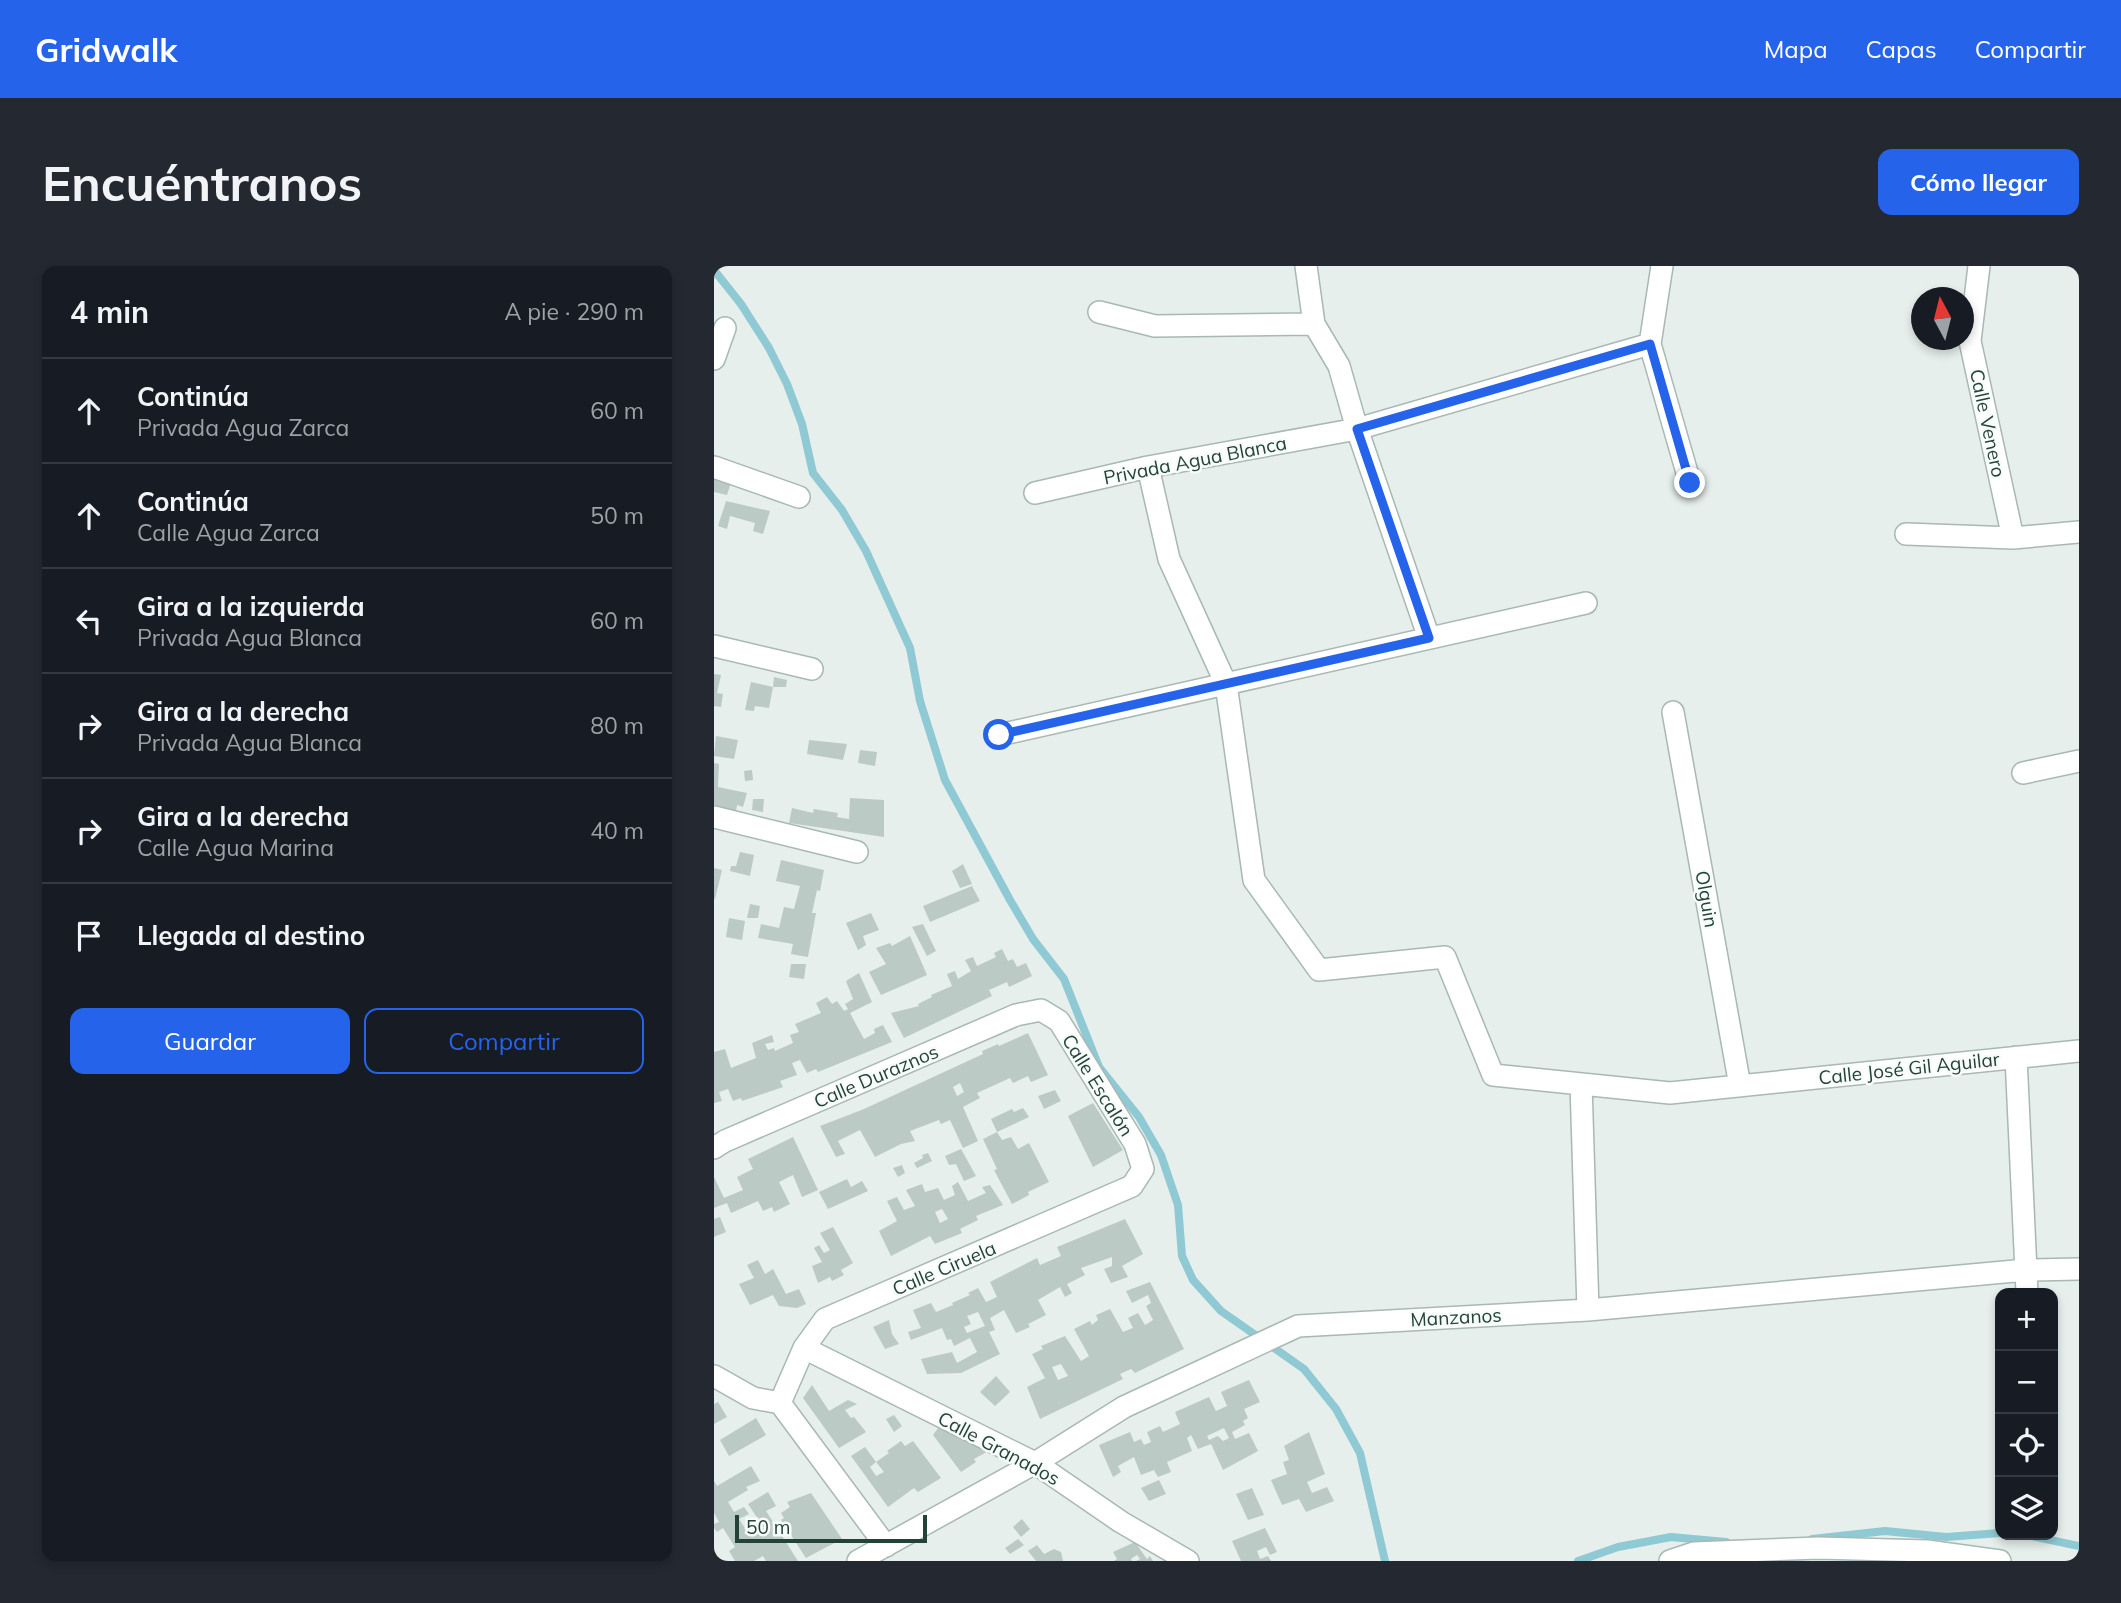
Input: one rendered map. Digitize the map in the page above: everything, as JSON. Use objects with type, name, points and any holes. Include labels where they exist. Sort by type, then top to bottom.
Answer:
[{"type":"street","points":[[1306,266],[1314,324],[1339,366],[1357,429],[1429,638]]},
{"type":"street","points":[[1662,266],[1650,344],[1690,483]]},
{"type":"street","name":"Calle Venero","points":[[1979,266],[1970,341],[2013,538]]},
{"type":"street","points":[[1099,312],[1155,326],[1314,324]]},
{"type":"street","points":[[714,359],[725,328]]},
{"type":"street","name":"Privada Agua Blanca","points":[[1035,493],[1148,467],[1357,429],[1650,344]]},
{"type":"street","points":[[714,467],[799,497]]},
{"type":"street","points":[[1148,467],[1169,559],[1226,684]]},
{"type":"street","points":[[1906,534],[2013,538],[2079,532]]},
{"type":"street","points":[[999,735],[1586,603]]},
{"type":"street","points":[[714,646],[812,669]]},
{"type":"street","name":"Calle José Gil Aguilar","points":[[1226,684],[1254,880],[1319,970],[1445,957],[1493,1075],[1670,1093],[2079,1051]]},
{"type":"street","name":"Olguin","points":[[1673,712],[1740,1086]]},
{"type":"street","points":[[2023,773],[2079,761]]},
{"type":"street","points":[[714,817],[857,852]]},
{"type":"street","name":"Calle Duraznos","points":[[714,1148],[1016,1015],[1041,1010]]},
{"type":"street","name":"Calle Escalón","points":[[1041,1010],[1059,1021],[1135,1144],[1143,1169]]},
{"type":"street","points":[[2016,1057],[2027,1288]]},
{"type":"street","points":[[1581,1084],[1588,1310]]},
{"type":"street","name":"Calle Ciruela","points":[[780,1403],[804,1348],[825,1319],[1132,1186],[1143,1169]]},
{"type":"street","name":"Manzanos","points":[[858,1561],[1035,1463],[1124,1407],[1298,1326],[1588,1310],[2026,1270],[2079,1269]]},
{"type":"street","name":"Calle Granados","points":[[804,1348],[1035,1463],[1121,1522],[1188,1561]]},
{"type":"street","points":[[714,1376],[753,1398],[780,1403],[886,1546]]},
{"type":"street","points":[[1670,1561],[1694,1553],[1818,1548],[1927,1551],[2000,1561]]},
{"type":"building","points":[[714,472],[733,476],[727,495],[714,492]]},
{"type":"building","points":[[726,501],[770,511],[763,534],[753,531],[755,523],[730,516],[727,529],[718,526]]},
{"type":"building","points":[[714,674],[721,675],[717,693],[723,694],[721,707],[714,706]]},
{"type":"building","points":[[774,677],[787,680],[786,687],[773,687]]},
{"type":"building","points":[[751,682],[773,687],[769,708],[755,706],[754,711],[745,710]]},
{"type":"building","points":[[716,736],[738,740],[734,759],[714,756]]},
{"type":"building","points":[[809,740],[847,744],[843,760],[807,754]]},
{"type":"building","points":[[860,750],[877,752],[875,766],[858,763]]},
{"type":"building","points":[[714,763],[719,764],[718,787],[747,793],[743,807],[737,805],[736,811],[714,807]]},
{"type":"building","points":[[752,770],[753,780],[745,781],[744,771]]},
{"type":"building","points":[[850,798],[884,800],[884,837],[789,823],[792,808],[813,813],[814,809],[838,813],[837,817],[849,819]]},
{"type":"building","points":[[753,799],[764,799],[763,812],[752,810]]},
{"type":"building","points":[[740,852],[754,855],[750,876],[730,871],[731,866],[736,866]]},
{"type":"building","points":[[781,860],[824,870],[812,913],[816,913],[808,957],[791,954],[793,944],[758,938],[761,924],[779,928],[784,907],[794,909],[800,886],[776,881]]},
{"type":"building","points":[[963,864],[972,884],[960,888],[952,871]]},
{"type":"building","points":[[714,868],[722,870],[715,899],[714,899]]},
{"type":"building","points":[[972,886],[980,901],[930,922],[923,906]]},
{"type":"building","points":[[750,904],[760,906],[758,918],[747,918]]},
{"type":"building","points":[[871,913],[879,930],[863,936],[866,945],[858,950],[846,923]]},
{"type":"building","points":[[729,918],[745,921],[742,940],[726,937]]},
{"type":"building","points":[[923,924],[936,951],[927,956],[912,927]]},
{"type":"building","points":[[910,936],[927,975],[881,995],[869,972],[886,964],[876,948],[890,943],[892,946]]},
{"type":"building","points":[[1002,949],[1008,961],[1013,959],[1017,967],[1026,963],[1032,976],[1009,987],[1007,982],[989,990],[992,996],[904,1038],[891,1013],[919,1006],[918,1004],[932,997],[931,995],[952,986],[947,974],[955,971],[958,979],[971,971],[965,960],[973,957],[977,966],[996,957],[994,953]]},
{"type":"building","points":[[791,964],[806,964],[804,979],[789,977]]},
{"type":"building","points":[[859,973],[872,1002],[850,1013],[864,1039],[875,1033],[874,1029],[883,1025],[892,1042],[818,1072],[816,1069],[807,1073],[800,1060],[792,1063],[797,1075],[780,1081],[783,1087],[742,1101],[741,1098],[733,1101],[728,1089],[719,1092],[722,1101],[714,1103],[714,1052],[725,1049],[731,1068],[756,1058],[752,1043],[772,1035],[774,1042],[765,1044],[768,1050],[774,1048],[775,1051],[793,1043],[790,1035],[799,1032],[795,1024],[821,1013],[816,1003],[827,997],[832,1004],[837,1001],[844,1011],[848,1009],[845,1004],[853,999],[846,981]]},
{"type":"building","points":[[1028,1033],[1048,1075],[1031,1082],[1028,1076],[1013,1083],[1010,1078],[977,1093],[980,1098],[963,1107],[978,1141],[963,1148],[950,1120],[941,1124],[939,1120],[910,1131],[915,1141],[901,1144],[875,1157],[860,1130],[838,1141],[845,1154],[836,1157],[820,1126],[864,1109],[983,1054],[982,1051],[998,1044],[999,1046]],"holes":[[[960,1083],[964,1092],[957,1096],[953,1087]]]},
{"type":"building","points":[[1055,1090],[1061,1101],[1044,1109],[1038,1096]]},
{"type":"building","points":[[1093,1103],[1123,1150],[1093,1167],[1068,1116]]},
{"type":"building","points":[[1023,1108],[1029,1117],[997,1132],[991,1119],[1012,1109],[1014,1112]]},
{"type":"building","points":[[997,1132],[1002,1140],[1011,1137],[1018,1149],[1029,1143],[1049,1182],[1028,1192],[1029,1195],[1012,1204],[994,1170],[997,1169],[983,1139]]},
{"type":"building","points":[[793,1137],[818,1190],[802,1197],[793,1175],[779,1182],[790,1204],[774,1212],[772,1207],[763,1211],[758,1201],[731,1213],[727,1203],[714,1208],[714,1177],[724,1198],[743,1190],[737,1177],[753,1169],[748,1159]]},
{"type":"building","points":[[961,1149],[976,1176],[964,1181],[956,1164],[949,1165],[945,1156]]},
{"type":"building","points":[[928,1153],[932,1161],[917,1168],[914,1163]]},
{"type":"building","points":[[902,1165],[905,1173],[898,1177],[893,1168]]},
{"type":"building","points":[[847,1179],[851,1187],[862,1181],[868,1191],[828,1209],[819,1192]]},
{"type":"building","points":[[958,1182],[968,1201],[986,1193],[982,1187],[990,1185],[1003,1205],[976,1216],[978,1220],[960,1229],[962,1233],[935,1244],[930,1236],[891,1256],[879,1231],[897,1221],[887,1201],[897,1197],[904,1210],[915,1206],[906,1190],[922,1184],[925,1192],[938,1188],[944,1200],[955,1195],[952,1186]],"holes":[[[942,1209],[948,1219],[940,1223],[935,1212]]]},
{"type":"building","points":[[720,1217],[726,1232],[714,1237],[714,1219]]},
{"type":"building","points":[[1125,1219],[1143,1254],[1122,1266],[1128,1277],[1111,1283],[1104,1269],[1112,1266],[1112,1257],[1081,1268],[1085,1275],[1067,1284],[1072,1293],[1065,1297],[1060,1287],[1038,1300],[1046,1315],[1016,1333],[1004,1310],[990,1318],[995,1330],[989,1332],[1000,1354],[961,1373],[927,1374],[921,1359],[952,1352],[957,1363],[977,1352],[970,1338],[954,1346],[951,1339],[947,1340],[942,1328],[911,1340],[908,1332],[921,1328],[913,1310],[931,1303],[936,1312],[953,1305],[952,1303],[978,1288],[986,1302],[997,1297],[990,1282],[1037,1258],[1040,1265],[1061,1256],[1057,1247]],"holes":[[[978,1312],[985,1326],[967,1333],[964,1327],[971,1324],[967,1316]]]},
{"type":"building","points":[[833,1227],[853,1263],[841,1270],[844,1275],[832,1281],[830,1277],[818,1283],[812,1266],[822,1262],[814,1248],[819,1245],[824,1253],[830,1250],[820,1233]]},
{"type":"building","points":[[758,1260],[765,1274],[773,1269],[786,1294],[799,1289],[806,1304],[797,1308],[779,1306],[773,1295],[750,1305],[739,1284],[754,1278],[747,1265]]},
{"type":"building","points":[[1150,1282],[1184,1349],[1135,1373],[1131,1369],[1120,1374],[1123,1379],[1040,1419],[1027,1387],[1045,1378],[1032,1354],[1043,1349],[1041,1346],[1065,1336],[1081,1361],[1089,1356],[1074,1329],[1090,1321],[1092,1325],[1098,1320],[1096,1315],[1110,1309],[1123,1332],[1133,1328],[1128,1318],[1138,1313],[1145,1325],[1153,1320],[1146,1306],[1151,1303],[1148,1295],[1132,1303],[1126,1291]],"holes":[[[1061,1364],[1068,1376],[1058,1380],[1052,1367]]]},
{"type":"building","points":[[889,1320],[892,1334],[899,1344],[885,1349],[873,1327]]},
{"type":"building","points":[[996,1376],[1010,1392],[995,1406],[980,1392]]},
{"type":"building","points":[[1249,1380],[1260,1402],[1244,1409],[1248,1418],[1243,1421],[1245,1425],[1232,1432],[1235,1439],[1249,1433],[1258,1451],[1223,1470],[1211,1444],[1198,1449],[1191,1435],[1187,1438],[1192,1451],[1167,1462],[1171,1472],[1158,1477],[1154,1470],[1141,1475],[1134,1457],[1118,1466],[1121,1472],[1113,1477],[1099,1445],[1130,1432],[1134,1442],[1141,1439],[1144,1445],[1151,1442],[1147,1432],[1160,1426],[1163,1432],[1180,1424],[1175,1412],[1209,1397],[1216,1411],[1227,1406],[1221,1392]],"holes":[[[1224,1428],[1229,1438],[1223,1441],[1218,1436],[1209,1440],[1207,1436]]]},
{"type":"building","points":[[812,1385],[829,1411],[848,1400],[857,1404],[845,1410],[866,1432],[839,1448],[803,1398]]},
{"type":"building","points":[[718,1402],[727,1417],[714,1424],[714,1404]]},
{"type":"building","points":[[894,1415],[902,1426],[894,1432],[886,1419]]},
{"type":"building","points":[[756,1418],[766,1435],[729,1456],[720,1440]]},
{"type":"building","points":[[938,1428],[990,1450],[974,1459],[976,1462],[961,1472],[933,1435]]},
{"type":"building","points":[[1309,1432],[1325,1474],[1307,1482],[1312,1493],[1327,1487],[1334,1501],[1306,1512],[1299,1499],[1282,1505],[1271,1480],[1287,1474],[1283,1462],[1289,1460],[1284,1446]]},
{"type":"building","points":[[901,1441],[905,1446],[913,1441],[941,1478],[918,1492],[914,1488],[888,1507],[851,1456],[865,1447],[876,1462]],"holes":[[[876,1462],[884,1472],[876,1476],[870,1467]]]},
{"type":"building","points":[[751,1466],[760,1481],[746,1487],[748,1490],[728,1502],[734,1512],[744,1507],[749,1514],[739,1519],[750,1536],[764,1528],[748,1504],[768,1492],[776,1506],[766,1511],[798,1561],[766,1561],[763,1556],[754,1561],[735,1561],[729,1551],[735,1547],[723,1528],[717,1532],[714,1528],[714,1524],[719,1522],[714,1513],[714,1481],[717,1486]]},
{"type":"building","points":[[1159,1480],[1166,1494],[1149,1501],[1141,1488]]},
{"type":"building","points":[[1252,1488],[1264,1515],[1248,1520],[1236,1494]]},
{"type":"building","points":[[811,1493],[842,1539],[806,1558],[781,1520],[784,1518],[781,1513],[790,1507],[787,1502]]},
{"type":"building","points":[[1022,1519],[1030,1529],[1021,1537],[1013,1527]]},
{"type":"building","points":[[1265,1528],[1277,1552],[1270,1555],[1266,1547],[1257,1551],[1260,1559],[1268,1556],[1271,1561],[1241,1561],[1232,1541]]},
{"type":"building","points":[[1018,1539],[1024,1545],[1010,1554],[1005,1548]]},
{"type":"building","points":[[1135,1542],[1147,1559],[1150,1556],[1153,1561],[1136,1561],[1140,1559],[1137,1555],[1132,1561],[1114,1561],[1117,1559],[1113,1552]]},
{"type":"building","points":[[1037,1545],[1044,1554],[1054,1549],[1061,1552],[1063,1561],[1036,1561],[1028,1551]]},
{"type":"waterway","points":[[714,270],[741,304],[769,348],[787,384],[802,424],[813,473],[842,510],[866,551],[910,648],[920,701],[945,780],[1033,939],[1064,979],[1099,1067],[1139,1117],[1161,1155],[1178,1205],[1182,1256],[1193,1280],[1221,1311],[1304,1369],[1336,1409],[1360,1453],[1385,1561]]},
{"type":"waterway","points":[[1812,1539],[1885,1531],[1946,1537],[1995,1533]]},
{"type":"waterway","points":[[1578,1561],[1618,1547],[1671,1537],[1726,1542]]},
{"type":"waterway","points":[[2051,1540],[2079,1546]]},
{"type":"route","points":[[999,735],[1429,638],[1357,429],[1650,344],[1690,483]]}]
